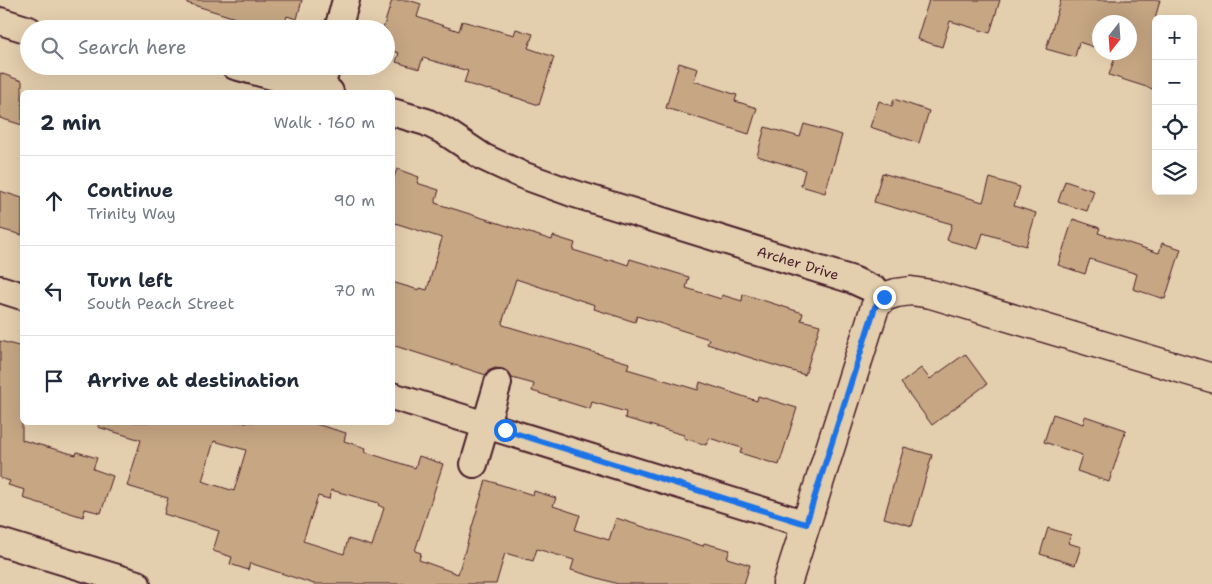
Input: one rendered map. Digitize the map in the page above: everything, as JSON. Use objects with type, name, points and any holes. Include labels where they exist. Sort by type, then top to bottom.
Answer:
[{"type":"street","points":[[340,20],[346,0]]},
{"type":"street","points":[[0,20],[20,27]]},
{"type":"street","points":[[283,75],[325,83]]},
{"type":"street","name":"Archer Drive","points":[[395,113],[426,122],[444,131],[483,157],[522,175],[572,193],[853,280],[877,290],[884,297]]},
{"type":"street","points":[[0,289],[20,295]]},
{"type":"street","points":[[787,584],[875,307],[884,297],[911,291],[931,294],[1212,378]]},
{"type":"street","points":[[474,464],[498,383]]},
{"type":"street","points":[[395,397],[806,524]]},
{"type":"street","points":[[0,542],[136,584]]},
{"type":"building","points":[[188,0],[302,0],[297,19],[287,16],[286,20],[242,20],[187,3]]},
{"type":"building","points":[[392,0],[408,0],[421,4],[417,17],[459,31],[462,21],[514,35],[516,29],[533,34],[528,48],[554,57],[539,105],[464,83],[468,71],[423,58],[419,69],[396,62],[399,53],[395,52],[395,20],[386,20]]},
{"type":"building","points":[[929,0],[1000,0],[990,33],[950,21],[942,47],[917,39]]},
{"type":"building","points":[[1061,0],[1160,0],[1156,15],[1152,15],[1152,89],[1109,75],[1114,60],[1137,60],[1137,15],[1092,15],[1092,46],[1079,42],[1075,57],[1046,49]]},
{"type":"building","points":[[679,63],[698,69],[694,81],[737,95],[735,101],[757,108],[749,134],[666,108]]},
{"type":"building","points":[[0,73],[22,81],[22,90],[20,90],[20,124],[0,118]]},
{"type":"building","points":[[894,99],[929,111],[919,143],[870,127],[879,101],[892,106]]},
{"type":"building","points":[[804,124],[842,135],[825,193],[801,186],[805,170],[757,156],[765,127],[800,137]]},
{"type":"building","points":[[397,169],[419,177],[417,183],[439,190],[435,203],[552,240],[553,236],[575,243],[573,250],[609,261],[610,259],[628,265],[630,259],[689,277],[686,288],[721,299],[722,295],[742,301],[743,294],[803,313],[801,320],[820,325],[805,375],[707,344],[709,339],[637,316],[635,322],[594,309],[595,305],[516,279],[502,323],[503,325],[629,363],[627,369],[698,390],[700,382],[757,401],[758,396],[797,408],[779,465],[740,453],[742,448],[709,438],[706,445],[684,438],[684,435],[625,418],[626,412],[592,402],[590,409],[532,391],[534,384],[512,378],[503,369],[495,368],[488,371],[486,375],[395,346],[395,283],[419,290],[420,288],[427,290],[442,238],[395,223],[395,175]]},
{"type":"building","points":[[882,173],[983,202],[990,178],[1020,187],[1014,206],[1036,213],[1026,246],[983,233],[978,249],[947,240],[952,224],[874,202]]},
{"type":"building","points":[[1065,181],[1094,191],[1087,211],[1058,202]]},
{"type":"building","points":[[0,191],[20,197],[20,234],[0,229]]},
{"type":"building","points":[[1073,219],[1100,228],[1098,233],[1159,253],[1162,243],[1181,249],[1165,299],[1133,289],[1137,274],[1090,259],[1085,274],[1058,265]]},
{"type":"building","points":[[0,341],[20,346],[20,425],[22,425],[22,440],[76,455],[77,452],[97,458],[93,469],[113,476],[101,513],[85,509],[83,517],[23,498],[25,490],[8,485],[10,481],[0,478]]},
{"type":"building","points":[[965,354],[987,384],[932,425],[901,383],[921,368],[930,379]]},
{"type":"building","points":[[1053,414],[1083,424],[1085,416],[1126,430],[1109,482],[1077,471],[1082,455],[1044,442]]},
{"type":"building","points":[[98,425],[319,425],[346,433],[344,441],[366,448],[365,452],[415,468],[419,456],[443,464],[415,551],[421,553],[419,560],[458,574],[486,480],[533,495],[534,491],[556,498],[553,506],[580,515],[575,530],[609,540],[616,518],[703,546],[704,543],[730,550],[727,558],[750,565],[744,584],[618,584],[571,570],[574,560],[537,549],[533,561],[505,553],[496,584],[314,584],[250,563],[248,570],[230,564],[232,557],[213,551],[219,531],[164,514],[168,498],[127,486],[141,440],[98,427]],"holes":[[[214,441],[246,450],[234,491],[202,481]],[[331,490],[379,503],[378,505],[384,508],[372,546],[348,539],[344,554],[303,541],[318,496],[329,499]]]},
{"type":"building","points":[[904,447],[932,455],[912,526],[884,518]]},
{"type":"building","points":[[1048,528],[1071,535],[1068,543],[1081,547],[1075,565],[1040,554]]},
{"type":"route","points":[[505,430],[806,524],[875,307],[884,297]]}]
